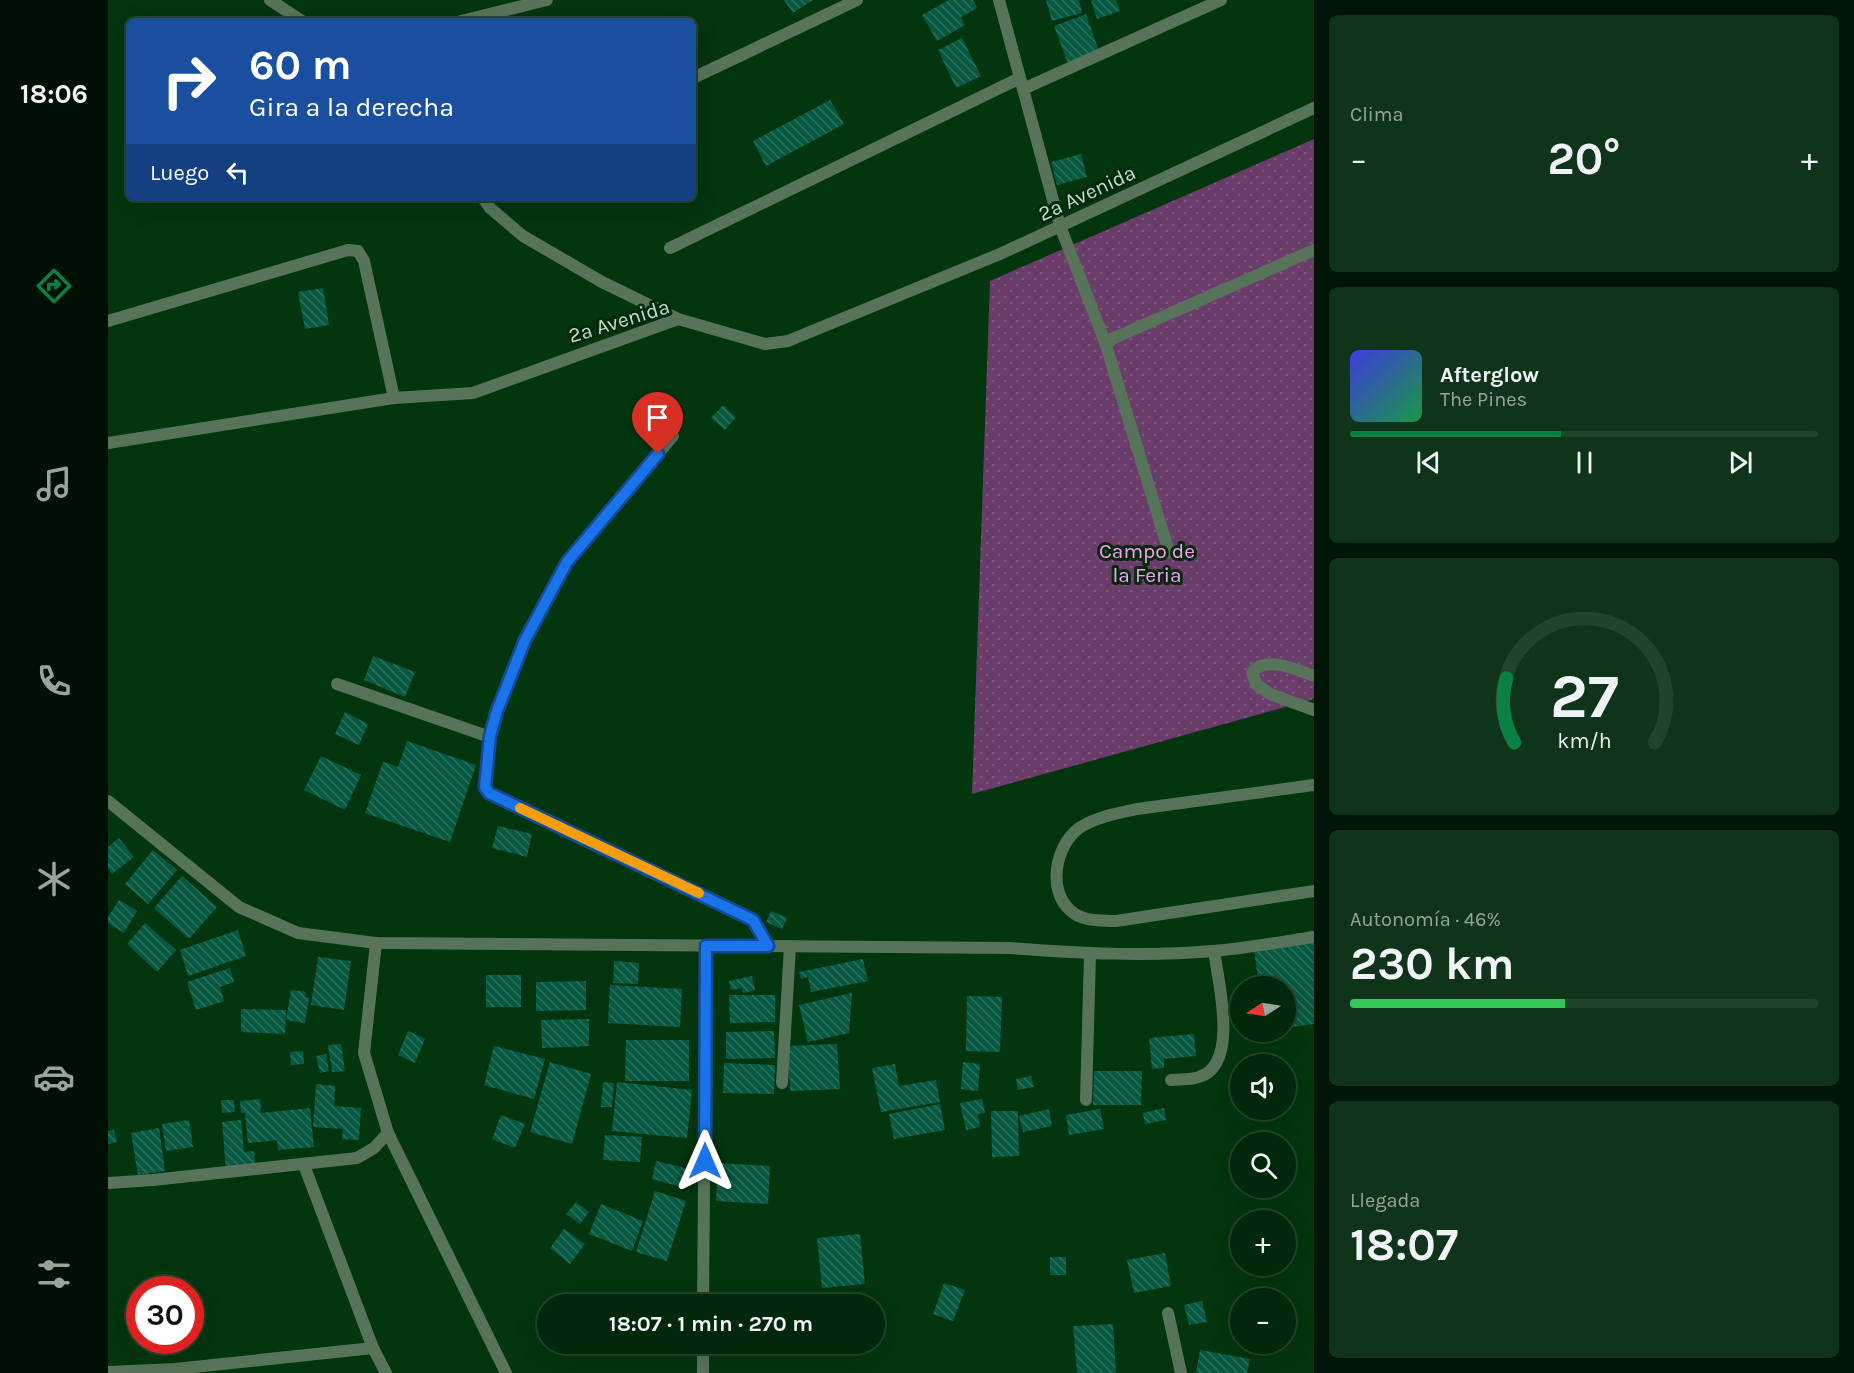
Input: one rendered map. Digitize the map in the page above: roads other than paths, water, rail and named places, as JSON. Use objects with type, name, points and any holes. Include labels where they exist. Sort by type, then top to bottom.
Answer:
[{"type":"street","points":[[473,18],[547,0]]},
{"type":"street","points":[[696,77],[857,0]]},
{"type":"street","points":[[999,0],[1060,226],[1105,342],[1169,552]]},
{"type":"street","points":[[669,248],[1022,84],[1221,0]]},
{"type":"street","points":[[274,1],[298,18]]},
{"type":"street","name":"2a Avenida","points":[[108,443],[394,398],[473,393],[678,320],[765,344],[788,341],[1000,254],[1314,108]]},
{"type":"street","points":[[485,201],[490,208],[523,236],[602,282],[678,320]]},
{"type":"street","points":[[108,321],[348,250],[358,251],[364,261],[394,398]]},
{"type":"street","points":[[1105,342],[1314,250]]},
{"type":"street","points":[[673,436],[567,562],[525,640],[497,711],[490,736],[485,787],[489,793],[753,920],[768,946]]},
{"type":"street","points":[[1314,676],[1270,663],[1257,666],[1252,672],[1256,684],[1270,694],[1314,710]]},
{"type":"street","points":[[337,684],[490,736]]},
{"type":"street","points":[[1314,785],[1110,814],[1079,829],[1061,851],[1056,874],[1060,895],[1071,911],[1087,919],[1116,921],[1314,891]]},
{"type":"street","points":[[108,801],[239,908],[298,933],[376,944],[1010,948],[1090,954],[1214,951],[1314,937]]},
{"type":"street","points":[[376,944],[364,1053],[388,1133],[506,1373]]},
{"type":"street","points":[[704,1294],[706,946]]},
{"type":"street","points":[[782,1083],[790,947]]},
{"type":"street","points":[[1171,1080],[1201,1077],[1216,1064],[1222,1050],[1225,1022],[1214,951]]},
{"type":"street","points":[[1086,1100],[1090,954]]},
{"type":"street","points":[[108,1183],[357,1158],[374,1148],[388,1133]]},
{"type":"street","points":[[304,1165],[373,1348],[386,1373]]},
{"type":"street","points":[[1168,1313],[1181,1373]]},
{"type":"street","points":[[108,1372],[175,1370],[373,1348]]},
{"type":"street","points":[[703,1354],[703,1373]]},
{"type":"park label","name":"Campo de la Feria","points":[[1147,563]]}]
